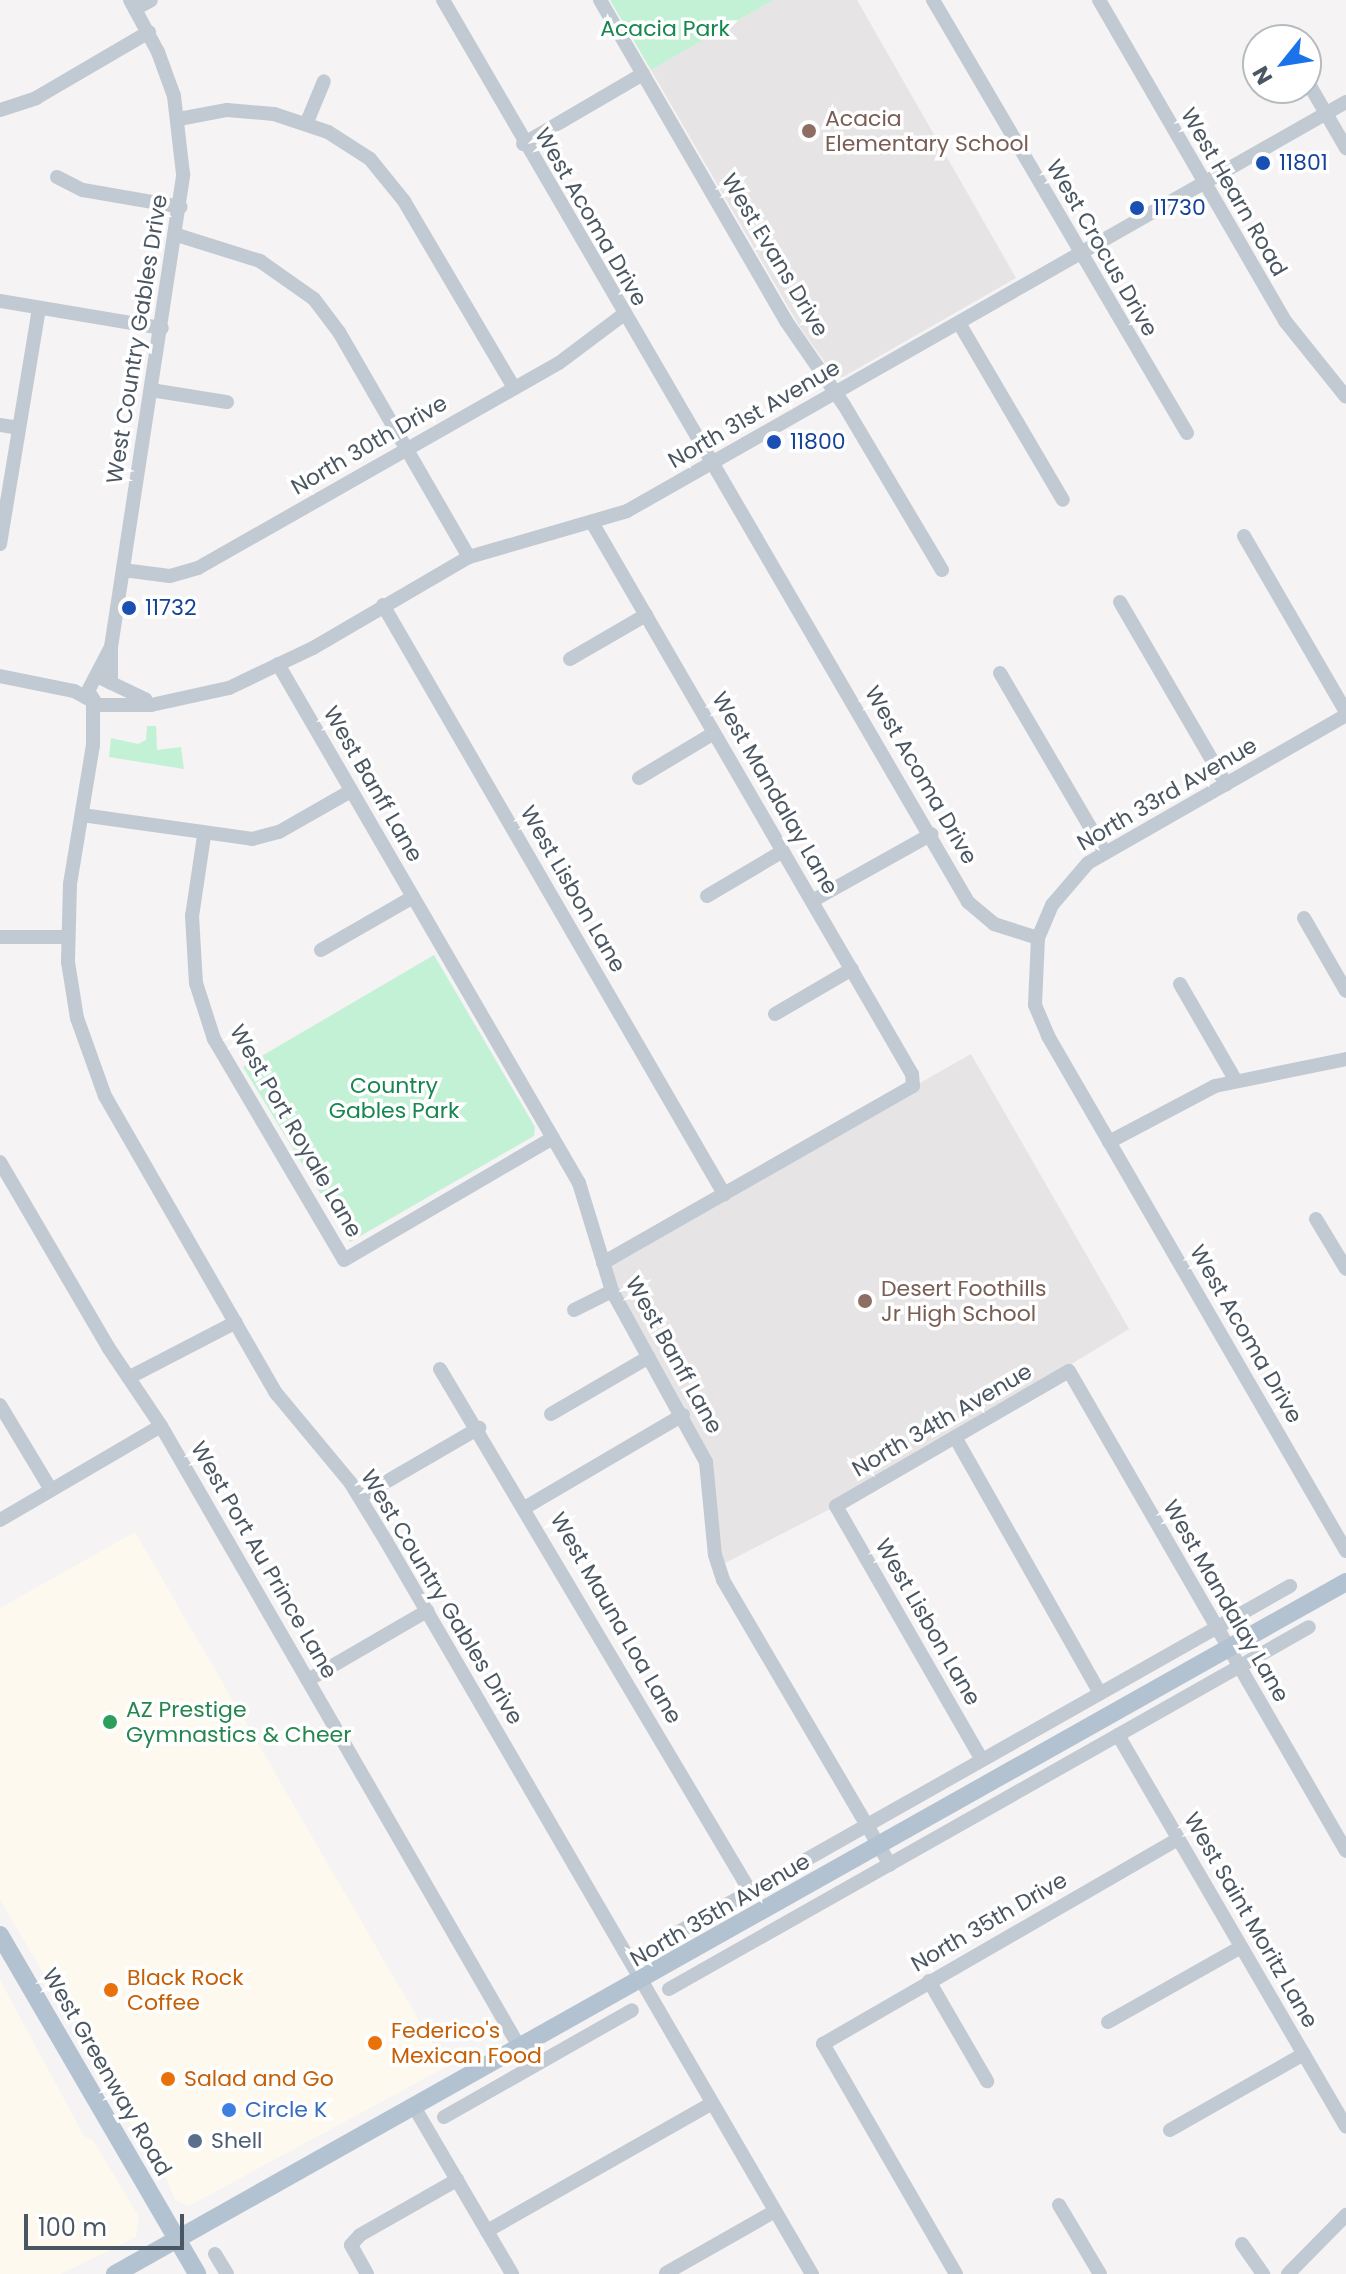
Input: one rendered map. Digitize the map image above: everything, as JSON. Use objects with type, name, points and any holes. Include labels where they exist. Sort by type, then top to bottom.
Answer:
[{"type":"main road","name":"North 35th Avenue","points":[[115,2274],[413,2105],[640,1982],[1346,1582]]},
{"type":"main road","name":"West Greenway Road","points":[[0,1935],[197,2274]]},
{"type":"street","points":[[132,4],[151,0]]},
{"type":"street","name":"West Acoma Drive","points":[[443,0],[523,144],[932,834],[968,902],[994,924],[1038,938],[1035,1005],[1109,1142],[1346,1551]]},
{"type":"street","name":"West Evans Drive","points":[[600,0],[786,321],[836,393],[942,570]]},
{"type":"street","name":"West Crocus Drive","points":[[933,0],[1187,433]]},
{"type":"street","name":"West Hearn Road","points":[[1099,0],[1285,321],[1346,397]]},
{"type":"street","name":"West Country Gables Drive","points":[[132,4],[149,32],[179,119],[181,207],[105,696],[93,745],[82,815],[68,937],[70,979],[91,1065],[290,1413],[360,1497],[812,2274]]},
{"type":"street","points":[[0,110],[36,98],[149,32]]},
{"type":"street","points":[[523,144],[643,74]]},
{"type":"street","points":[[307,122],[324,81]]},
{"type":"street","name":"North 31st Avenue","points":[[105,696],[159,701],[206,695],[278,664],[469,557],[617,516],[1346,102]]},
{"type":"street","points":[[1320,104],[1346,148]]},
{"type":"street","points":[[179,119],[249,110],[307,122],[356,148],[390,181],[514,388]]},
{"type":"street","points":[[57,177],[83,190],[181,207]]},
{"type":"street","points":[[177,235],[260,261],[314,299],[339,332],[469,557]]},
{"type":"street","points":[[0,301],[162,328]]},
{"type":"street","points":[[0,544],[39,308]]},
{"type":"street","name":"North 30th Drive","points":[[123,570],[161,576],[189,572],[572,354],[623,315]]},
{"type":"street","points":[[959,323],[1063,500]]},
{"type":"street","points":[[151,390],[227,402]]},
{"type":"street","points":[[0,425],[19,428]]},
{"type":"street","name":"West Mandalay Lane","points":[[593,524],[912,1074],[913,1086],[724,1194]]},
{"type":"street","points":[[1244,536],[1346,714]]},
{"type":"street","points":[[1120,602],[1226,784]]},
{"type":"street","name":"West Lisbon Lane","points":[[383,605],[724,1194]]},
{"type":"street","points":[[570,659],[646,615]]},
{"type":"street","name":"West Country Gables Drive","points":[[93,682],[111,647]]},
{"type":"street","name":"West Banff Lane","points":[[278,664],[579,1183],[612,1291],[683,1415],[706,1462],[715,1555],[723,1580],[890,1865]]},
{"type":"street","points":[[1000,673],[1105,853]]},
{"type":"street","points":[[0,676],[105,696]]},
{"type":"street","points":[[35,682],[93,682],[105,696]]},
{"type":"street","name":"North 33rd Avenue","points":[[1038,938],[1063,889],[1105,853],[1346,714]]},
{"type":"street","points":[[639,778],[714,733]]},
{"type":"street","points":[[82,815],[236,841],[265,836],[351,791]]},
{"type":"street","points":[[812,901],[932,834]]},
{"type":"street","name":"West Port Royale Lane","points":[[204,836],[192,916],[196,983],[214,1039],[344,1260],[553,1138]]},
{"type":"street","points":[[707,896],[783,851]]},
{"type":"street","points":[[321,950],[413,897]]},
{"type":"street","points":[[1304,918],[1346,991]]},
{"type":"street","points":[[0,937],[68,937]]},
{"type":"street","points":[[775,1014],[852,969]]},
{"type":"street","points":[[1180,984],[1236,1081]]},
{"type":"street","points":[[1109,1142],[1188,1097],[1236,1081],[1346,1059]]},
{"type":"street","name":"West Port Au Prince Lane","points":[[0,1162],[161,1426],[531,2067]]},
{"type":"street","points":[[603,1263],[724,1194]]},
{"type":"street","points":[[1316,1219],[1346,1269]]},
{"type":"street","points":[[574,1310],[612,1291]]},
{"type":"street","points":[[130,1377],[236,1322]]},
{"type":"street","points":[[551,1414],[649,1357]]},
{"type":"street","name":"West Mauna Loa Lane","points":[[440,1369],[526,1507],[750,1891]]},
{"type":"street","name":"West Mandalay Lane","points":[[1069,1371],[1346,1851]]},
{"type":"street","name":"North 34th Avenue","points":[[836,1506],[1069,1371]]},
{"type":"street","points":[[0,1405],[51,1490]]},
{"type":"street","points":[[526,1507],[683,1415]]},
{"type":"street","points":[[0,1520],[161,1426]]},
{"type":"street","points":[[360,1497],[479,1428]]},
{"type":"street","points":[[955,1437],[1100,1693]]},
{"type":"street","name":"West Lisbon Lane","points":[[836,1506],[982,1760]]},
{"type":"street","name":"North 35th Avenue","points":[[680,1931],[1290,1586]]},
{"type":"street","points":[[308,1680],[427,1611]]},
{"type":"street","name":"North 35th Avenue","points":[[669,1989],[1309,1627]]},
{"type":"street","name":"West Saint Moritz Lane","points":[[1118,1735],[1346,2127]]},
{"type":"street","name":"North 35th Drive","points":[[956,2274],[823,2044],[1178,1839]]},
{"type":"street","points":[[1108,2022],[1241,1947]]},
{"type":"street","points":[[929,1981],[987,2081]]},
{"type":"street","points":[[444,2117],[632,2010]]},
{"type":"street","points":[[1170,2130],[1304,2054]]},
{"type":"street","points":[[487,2231],[711,2104]]},
{"type":"street","points":[[413,2105],[512,2274]]},
{"type":"street","points":[[367,2274],[351,2245],[457,2180]]},
{"type":"street","points":[[1059,2205],[1100,2274]]},
{"type":"street","points":[[666,2273],[775,2211]]},
{"type":"street","points":[[1288,2274],[1346,2215]]},
{"type":"street","points":[[1242,2244],[1263,2274]]},
{"type":"street","points":[[215,2254],[227,2274]]},
{"type":"shaded area","name":"Acacia Elementary School","points":[[773,0],[857,0],[1016,278],[843,377],[835,376],[801,329],[651,70]]},
{"type":"shaded area","name":"Desert Foothills Jr High School","points":[[971,1054],[1129,1329],[1073,1363],[1069,1371],[836,1506],[719,1566],[709,1478],[603,1263]]},
{"type":"shaded area","points":[[135,1532],[446,2067],[189,2206],[175,2200],[160,2163],[129,2121],[63,1995],[43,1973],[0,1899],[0,1608]]},
{"type":"shaded area","points":[[0,1980],[84,2136],[93,2140],[139,2217],[136,2237],[61,2274],[0,2274]]},
{"type":"green space","name":"Acacia Park","points":[[610,0],[773,0],[651,70]]},
{"type":"green space","points":[[147,726],[156,726],[157,750],[181,747],[184,769],[109,757],[111,738],[138,744],[146,740]]},
{"type":"green space","name":"Country Gables Park","points":[[434,955],[535,1127],[534,1136],[350,1242],[243,1067]]},
{"type":"place","name":"Acacia Elementary School","points":[[809,131]]},
{"type":"place","name":"11801","points":[[1263,163]]},
{"type":"place","name":"11730","points":[[1137,208]]},
{"type":"place","name":"11800","points":[[774,442]]},
{"type":"place","name":"11732","points":[[129,608]]},
{"type":"place","name":"Desert Foothills Jr High School","points":[[865,1301]]},
{"type":"place","name":"AZ Prestige Gymnastics & Cheer","points":[[110,1722]]},
{"type":"place","name":"Black Rock Coffee","points":[[111,1990]]},
{"type":"place","name":"Federico's Mexican Food","points":[[375,2043]]},
{"type":"place","name":"Salad and Go","points":[[168,2079]]},
{"type":"place","name":"Circle K","points":[[229,2110]]},
{"type":"place","name":"Shell","points":[[195,2141]]}]
